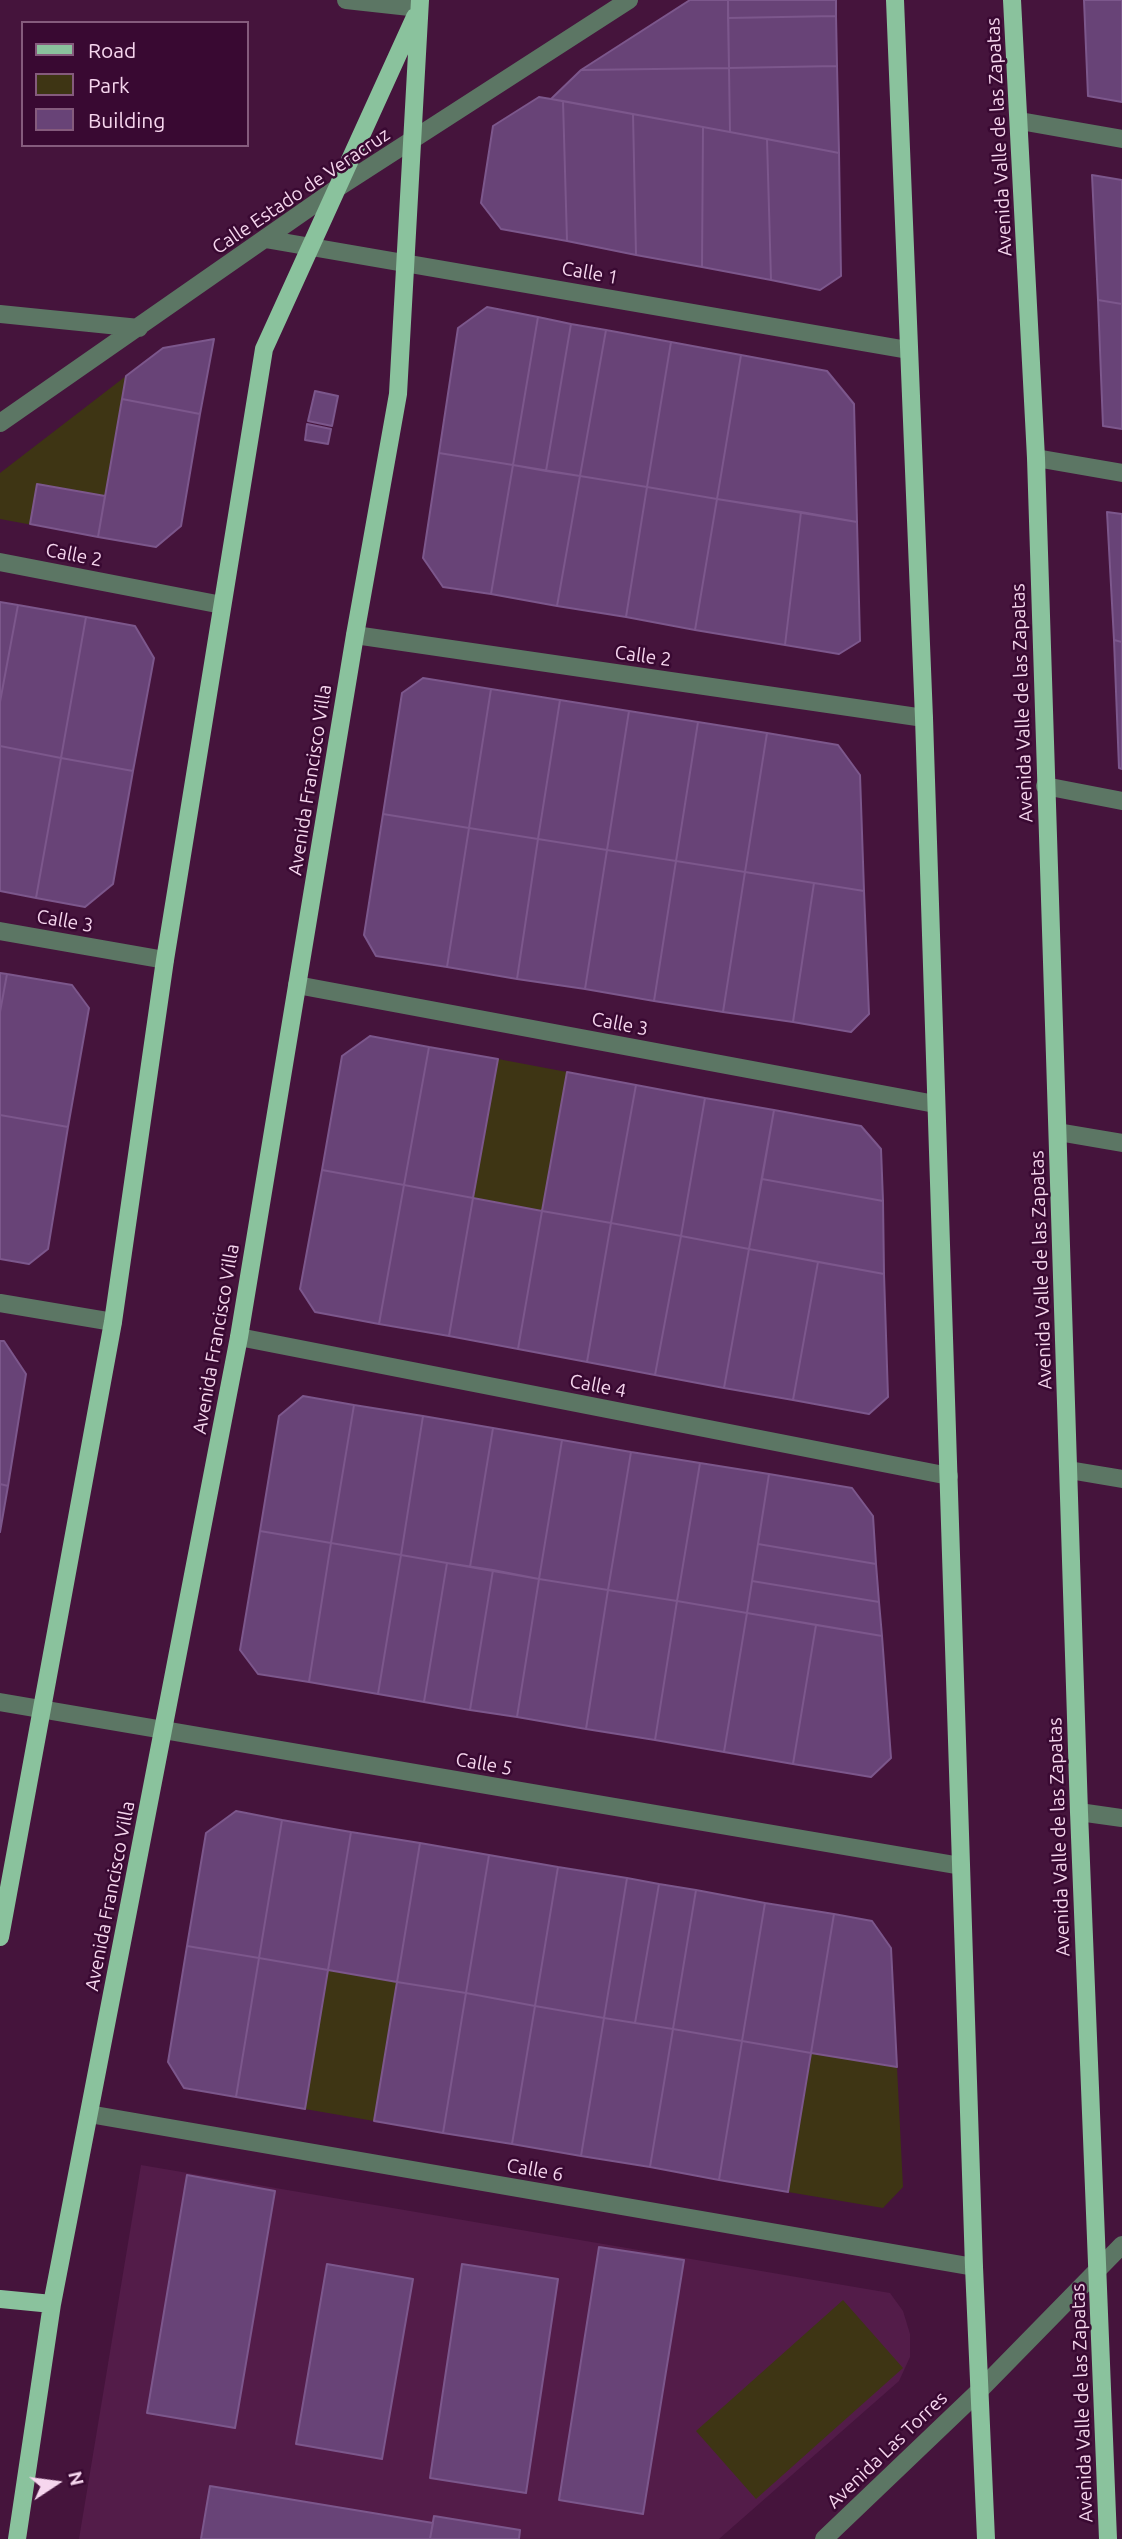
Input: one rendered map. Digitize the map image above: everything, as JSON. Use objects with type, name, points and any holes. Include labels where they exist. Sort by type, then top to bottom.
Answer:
[{"type":"main road","points":[[895,0],[924,718],[974,2267],[986,2539]]},
{"type":"main road","name":"Avenida Valle de las Zapatas","points":[[1012,0],[1036,458],[1079,1812],[1108,2539]]},
{"type":"main road","name":"Avenida Francisco Villa","points":[[17,2539],[52,2304],[239,1337],[355,635],[398,394],[420,4]]},
{"type":"main road","points":[[0,1937],[113,1322],[165,960],[264,349],[420,4]]},
{"type":"main road","points":[[0,2299],[52,2304]]},
{"type":"street","points":[[346,0],[420,4]]},
{"type":"street","name":"Calle Estado de Veracruz","points":[[0,423],[336,190],[629,0]]},
{"type":"street","points":[[1020,121],[1122,139]]},
{"type":"street","name":"Calle 1","points":[[265,239],[405,261],[908,350]]},
{"type":"street","points":[[0,314],[139,328]]},
{"type":"street","points":[[1036,458],[1122,473]]},
{"type":"street","name":"Calle 2","points":[[0,562],[222,605]]},
{"type":"street","name":"Calle 2","points":[[355,635],[924,718]]},
{"type":"street","points":[[1045,786],[1122,801]]},
{"type":"street","name":"Calle 3","points":[[0,931],[165,960]]},
{"type":"street","name":"Calle 3","points":[[297,985],[935,1104]]},
{"type":"street","points":[[1058,1132],[1122,1143]]},
{"type":"street","points":[[0,1303],[113,1322]]},
{"type":"street","name":"Calle 4","points":[[239,1337],[949,1476]]},
{"type":"street","points":[[1069,1470],[1122,1479]]},
{"type":"street","name":"Calle 5","points":[[0,1702],[961,1866]]},
{"type":"street","points":[[1079,1812],[1122,1818]]},
{"type":"street","name":"Calle 6","points":[[89,2114],[974,2267]]},
{"type":"street","name":"Avenida Las Torres","points":[[824,2539],[979,2391],[1122,2245]]},
{"type":"shaded area","points":[[141,2165],[890,2293],[903,2311],[910,2334],[910,2357],[899,2381],[719,2539],[79,2539]]},
{"type":"green space","points":[[126,376],[98,537],[0,519],[0,473]]},
{"type":"green space","points":[[498,1059],[567,1072],[542,1211],[473,1198]]},
{"type":"green space","points":[[328,1970],[397,1982],[374,2121],[305,2109]]},
{"type":"green space","points":[[811,2053],[897,2067],[903,2187],[883,2208],[788,2192]]},
{"type":"green space","points":[[843,2300],[903,2368],[756,2499],[696,2431]]},
{"type":"building","points":[[690,0],[728,0],[729,68],[581,70]]},
{"type":"building","points":[[728,0],[836,0],[836,16],[728,18]]},
{"type":"building","points":[[1084,0],[1122,0],[1122,102],[1088,96]]},
{"type":"building","points":[[836,16],[837,66],[729,68],[728,18]]},
{"type":"building","points":[[837,66],[839,153],[730,132],[729,68]]},
{"type":"building","points":[[729,68],[730,132],[551,99],[581,70]]},
{"type":"building","points":[[539,97],[563,101],[567,241],[501,229],[481,203],[493,126]]},
{"type":"building","points":[[563,101],[633,114],[636,255],[567,241]]},
{"type":"building","points":[[633,114],[703,127],[702,267],[636,255]]},
{"type":"building","points":[[703,127],[767,139],[771,280],[702,267]]},
{"type":"building","points":[[767,139],[839,153],[841,276],[820,290],[771,280]]},
{"type":"building","points":[[1092,175],[1122,180],[1122,304],[1098,300]]},
{"type":"building","points":[[1098,300],[1122,304],[1122,429],[1103,426]]},
{"type":"building","points":[[487,307],[538,317],[513,465],[439,453],[458,328]]},
{"type":"building","points":[[538,317],[571,324],[546,471],[513,465]]},
{"type":"building","points":[[571,324],[606,330],[580,476],[546,471]]},
{"type":"building","points":[[606,330],[671,342],[647,487],[580,476]]},
{"type":"building","points":[[214,339],[200,414],[122,399],[126,376],[163,348]]},
{"type":"building","points":[[671,342],[741,355],[717,499],[647,487]]},
{"type":"building","points":[[741,355],[827,371],[854,404],[857,522],[717,499]]},
{"type":"building","points":[[315,391],[338,396],[332,426],[308,421]]},
{"type":"building","points":[[122,399],[200,414],[181,526],[156,547],[98,537]]},
{"type":"building","points":[[307,424],[331,429],[328,444],[305,440]]},
{"type":"building","points":[[439,453],[513,465],[491,594],[443,587],[423,558]]},
{"type":"building","points":[[513,465],[580,476],[557,606],[491,594]]},
{"type":"building","points":[[580,476],[647,487],[626,617],[557,606]]},
{"type":"building","points":[[37,484],[105,496],[98,537],[30,524]]},
{"type":"building","points":[[647,487],[717,499],[695,630],[626,617]]},
{"type":"building","points":[[717,499],[801,512],[785,645],[695,630]]},
{"type":"building","points":[[801,512],[857,522],[860,641],[839,654],[785,645]]},
{"type":"building","points":[[1107,512],[1122,514],[1122,642],[1114,640]]},
{"type":"building","points":[[0,602],[18,605],[0,702]]},
{"type":"building","points":[[18,605],[86,617],[61,758],[0,746],[0,702]]},
{"type":"building","points":[[86,617],[135,626],[154,658],[133,771],[61,758]]},
{"type":"building","points":[[1114,640],[1122,642],[1122,769],[1119,768]]},
{"type":"building","points":[[423,678],[491,689],[469,828],[383,814],[402,693]]},
{"type":"building","points":[[491,689],[560,700],[538,839],[469,828]]},
{"type":"building","points":[[560,700],[629,711],[607,850],[538,839]]},
{"type":"building","points":[[629,711],[698,722],[676,861],[607,850]]},
{"type":"building","points":[[698,722],[767,733],[745,872],[676,861]]},
{"type":"building","points":[[767,733],[838,745],[860,775],[864,891],[745,872]]},
{"type":"building","points":[[0,746],[61,758],[36,898],[0,891]]},
{"type":"building","points":[[61,758],[133,771],[113,884],[85,907],[36,898]]},
{"type":"building","points":[[383,814],[469,828],[447,967],[376,956],[364,935]]},
{"type":"building","points":[[469,828],[538,839],[517,979],[447,967]]},
{"type":"building","points":[[538,839],[607,850],[585,989],[517,979]]},
{"type":"building","points":[[607,850],[676,861],[654,1001],[585,989]]},
{"type":"building","points":[[676,861],[745,872],[723,1012],[654,1001]]},
{"type":"building","points":[[745,872],[814,883],[793,1022],[723,1012]]},
{"type":"building","points":[[814,883],[864,891],[869,1014],[851,1032],[793,1022]]},
{"type":"building","points":[[0,973],[7,974],[0,1012]]},
{"type":"building","points":[[7,974],[72,985],[89,1008],[68,1127],[0,1115],[0,1012]]},
{"type":"building","points":[[370,1036],[429,1047],[404,1185],[322,1170],[342,1056]]},
{"type":"building","points":[[429,1047],[498,1059],[473,1198],[404,1185]]},
{"type":"building","points":[[567,1072],[636,1085],[611,1223],[542,1211]]},
{"type":"building","points":[[636,1085],[705,1098],[681,1236],[611,1223]]},
{"type":"building","points":[[705,1098],[774,1110],[749,1249],[681,1236]]},
{"type":"building","points":[[774,1110],[861,1126],[881,1149],[883,1201],[762,1179]]},
{"type":"building","points":[[0,1115],[68,1127],[48,1249],[29,1264],[0,1259]]},
{"type":"building","points":[[322,1170],[404,1185],[379,1324],[315,1312],[300,1289]]},
{"type":"building","points":[[762,1179],[883,1201],[884,1274],[749,1249]]},
{"type":"building","points":[[404,1185],[473,1198],[449,1336],[379,1324]]},
{"type":"building","points":[[473,1198],[542,1211],[518,1349],[449,1336]]},
{"type":"building","points":[[542,1211],[611,1223],[587,1362],[518,1349]]},
{"type":"building","points":[[611,1223],[681,1236],[655,1375],[587,1362]]},
{"type":"building","points":[[681,1236],[749,1249],[724,1388],[655,1375]]},
{"type":"building","points":[[749,1249],[818,1262],[793,1400],[724,1388]]},
{"type":"building","points":[[818,1262],[884,1274],[888,1397],[869,1414],[793,1400]]},
{"type":"building","points":[[0,1341],[4,1341],[26,1374],[8,1486],[0,1484]]},
{"type":"building","points":[[303,1396],[354,1405],[331,1543],[260,1531],[279,1416]]},
{"type":"building","points":[[354,1405],[423,1416],[401,1555],[331,1543]]},
{"type":"building","points":[[423,1416],[493,1428],[470,1567],[401,1555]]},
{"type":"building","points":[[493,1428],[562,1440],[539,1579],[470,1567]]},
{"type":"building","points":[[562,1440],[631,1452],[608,1590],[539,1579]]},
{"type":"building","points":[[631,1452],[700,1463],[677,1601],[608,1590]]},
{"type":"building","points":[[700,1463],[769,1474],[747,1613],[677,1601]]},
{"type":"building","points":[[769,1474],[852,1488],[873,1516],[876,1564],[758,1544]]},
{"type":"building","points":[[0,1484],[8,1486],[0,1532]]},
{"type":"building","points":[[260,1531],[331,1543],[309,1682],[258,1674],[240,1650]]},
{"type":"building","points":[[331,1543],[401,1555],[378,1694],[309,1682]]},
{"type":"building","points":[[758,1544],[876,1564],[879,1602],[752,1581]]},
{"type":"building","points":[[401,1555],[447,1563],[424,1702],[378,1694]]},
{"type":"building","points":[[447,1563],[493,1570],[470,1710],[424,1702]]},
{"type":"building","points":[[493,1570],[539,1579],[517,1717],[470,1710]]},
{"type":"building","points":[[539,1579],[608,1590],[586,1729],[517,1717]]},
{"type":"building","points":[[752,1581],[879,1602],[882,1636],[747,1613]]},
{"type":"building","points":[[608,1590],[677,1601],[655,1740],[586,1729]]},
{"type":"building","points":[[677,1601],[747,1613],[724,1752],[655,1740]]},
{"type":"building","points":[[747,1613],[816,1625],[793,1764],[724,1752]]},
{"type":"building","points":[[816,1625],[882,1636],[891,1758],[871,1777],[793,1764]]},
{"type":"building","points":[[236,1811],[282,1820],[259,1958],[187,1946],[206,1833]]},
{"type":"building","points":[[282,1820],[351,1832],[328,1970],[259,1958]]},
{"type":"building","points":[[351,1832],[420,1843],[397,1982],[328,1970]]},
{"type":"building","points":[[420,1843],[489,1855],[466,1993],[397,1982]]},
{"type":"building","points":[[489,1855],[558,1867],[535,2006],[466,1993]]},
{"type":"building","points":[[558,1867],[627,1878],[604,2018],[535,2006]]},
{"type":"building","points":[[627,1878],[659,1884],[635,2023],[604,2018]]},
{"type":"building","points":[[659,1884],[696,1890],[673,2029],[635,2023]]},
{"type":"building","points":[[696,1890],[765,1903],[742,2041],[673,2029]]},
{"type":"building","points":[[765,1903],[834,1914],[811,2053],[742,2041]]},
{"type":"building","points":[[834,1914],[872,1921],[891,1948],[897,2067],[811,2053]]},
{"type":"building","points":[[187,1946],[259,1958],[236,2097],[184,2088],[168,2062]]},
{"type":"building","points":[[259,1958],[328,1970],[305,2109],[236,2097]]},
{"type":"building","points":[[397,1982],[466,1993],[443,2133],[374,2121]]},
{"type":"building","points":[[466,1993],[535,2006],[512,2144],[443,2133]]},
{"type":"building","points":[[535,2006],[604,2018],[581,2156],[512,2144]]},
{"type":"building","points":[[604,2018],[673,2029],[650,2167],[581,2156]]},
{"type":"building","points":[[673,2029],[742,2041],[719,2180],[650,2167]]},
{"type":"building","points":[[742,2041],[811,2053],[788,2192],[719,2180]]},
{"type":"building","points":[[187,2175],[275,2191],[235,2428],[147,2413]]},
{"type":"building","points":[[599,2247],[684,2260],[643,2514],[559,2500]]},
{"type":"building","points":[[327,2264],[413,2279],[382,2459],[296,2444]]},
{"type":"building","points":[[462,2264],[558,2279],[526,2493],[430,2478]]},
{"type":"building","points":[[210,2486],[433,2523],[430,2539],[201,2539]]},
{"type":"building","points":[[434,2516],[520,2530],[519,2539],[430,2539]]}]
